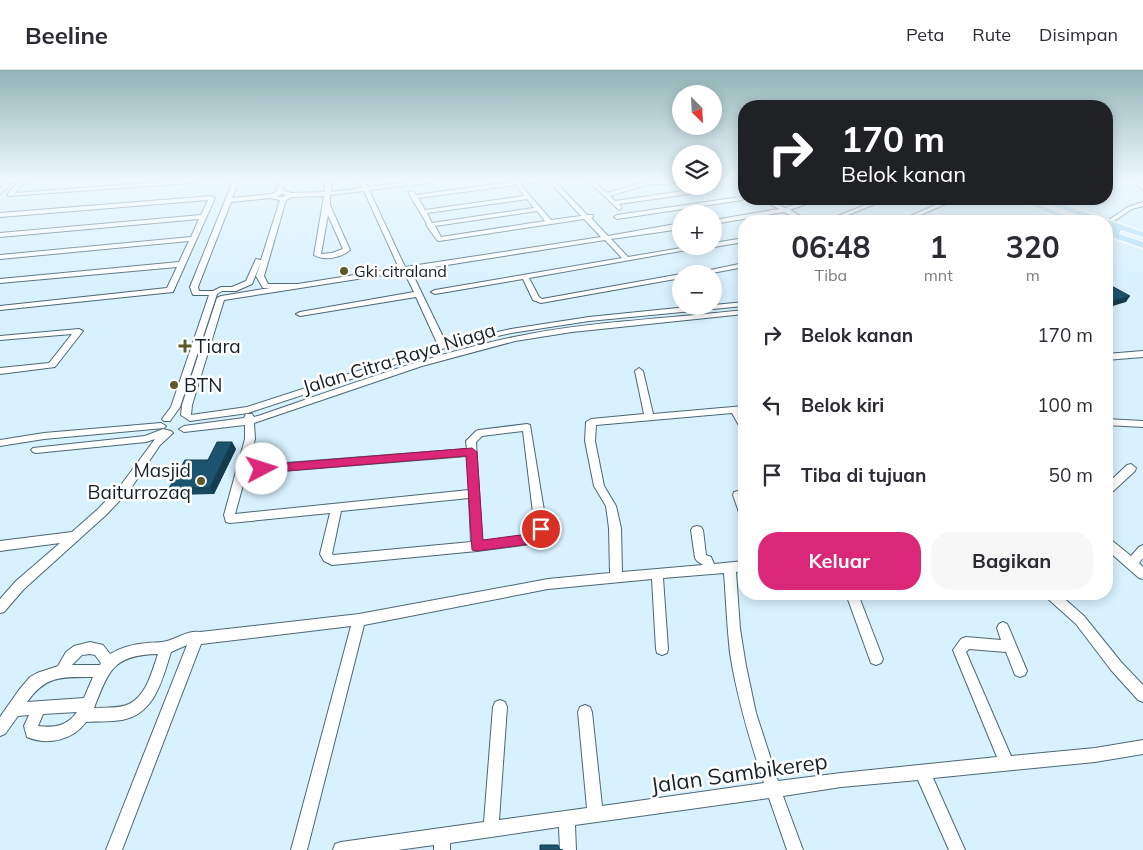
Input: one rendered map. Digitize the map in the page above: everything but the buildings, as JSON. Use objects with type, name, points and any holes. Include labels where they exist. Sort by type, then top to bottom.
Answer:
[{"type":"main road","points":[[1113,224],[1118,231],[1113,231]]},
{"type":"main road","points":[[1113,224],[1143,235]]},
{"type":"main road","points":[[1113,234],[1143,245]]},
{"type":"street","points":[[0,235],[199,217]]},
{"type":"street","points":[[0,308],[165,292],[172,288],[192,239],[204,217]]},
{"type":"street","points":[[222,217],[194,287],[196,293],[214,293],[222,289],[298,286],[672,227]]},
{"type":"street","points":[[233,289],[252,280],[274,217]]},
{"type":"street","points":[[270,288],[260,276],[275,217]]},
{"type":"street","points":[[325,217],[317,255],[321,256],[344,252],[331,217]]},
{"type":"street","points":[[381,217],[443,346]]},
{"type":"street","points":[[425,217],[440,239],[587,217]]},
{"type":"street","points":[[429,225],[481,217]]},
{"type":"street","points":[[545,217],[550,223]]},
{"type":"street","points":[[590,217],[605,238],[627,260]]},
{"type":"street","points":[[1113,224],[1120,217]]},
{"type":"street","points":[[0,257],[192,239]]},
{"type":"street","points":[[722,244],[738,241]]},
{"type":"street","points":[[435,292],[672,252]]},
{"type":"street","points":[[0,281],[182,264]]},
{"type":"street","points":[[722,269],[738,266]]},
{"type":"street","points":[[525,277],[536,298],[541,301],[672,278]]},
{"type":"street","points":[[184,428],[190,423],[187,406],[221,298],[270,288]]},
{"type":"street","points":[[0,608],[7,597],[76,536],[125,488],[157,443],[175,407],[214,293]]},
{"type":"street","points":[[300,314],[418,294]]},
{"type":"street","name":"Jalan Citra Raya Niaga","points":[[164,427],[184,428],[250,421],[355,385],[481,347],[564,326],[738,305]]},
{"type":"street","name":"Jalan Citra Raya Niaga","points":[[164,427],[177,415],[188,416],[248,410],[443,346],[511,330],[738,312]]},
{"type":"street","points":[[0,338],[80,331],[52,365],[0,371]]},
{"type":"street","points":[[1113,356],[1143,354]]},
{"type":"street","points":[[639,371],[649,416]]},
{"type":"street","points":[[348,376],[355,385]]},
{"type":"street","points":[[616,577],[615,528],[612,510],[599,486],[589,432],[590,424],[593,421],[738,409]]},
{"type":"street","points":[[248,410],[250,439],[243,470],[229,515],[230,519],[474,492]]},
{"type":"street","points":[[1113,422],[1143,424]]},
{"type":"street","points":[[0,443],[44,436],[164,427]]},
{"type":"street","points":[[44,436],[36,450],[146,439],[164,427]]},
{"type":"street","points":[[336,508],[326,554],[332,560],[477,546],[530,539],[539,534],[541,529],[527,428],[479,433],[471,441],[477,546]]},
{"type":"street","points":[[243,470],[472,452]]},
{"type":"street","points":[[1113,485],[1131,468]]},
{"type":"street","points":[[696,530],[701,558],[707,561],[710,568]]},
{"type":"street","points":[[0,546],[76,536]]},
{"type":"street","points":[[1113,548],[1143,574]]},
{"type":"street","points":[[1131,564],[1143,550]]},
{"type":"street","points":[[0,729],[36,681],[42,676],[106,667],[139,649],[166,648],[179,641],[198,637],[359,620],[514,590],[616,577],[738,566]]},
{"type":"street","points":[[730,567],[733,615],[743,685],[774,790],[795,850]]},
{"type":"street","points":[[657,573],[662,648]]},
{"type":"street","points":[[854,600],[876,659]]},
{"type":"street","points":[[1058,600],[1080,620],[1116,666],[1143,695]]},
{"type":"street","points":[[299,850],[359,620]]},
{"type":"street","points":[[1003,628],[1020,671]]},
{"type":"street","points":[[114,850],[198,637]]},
{"type":"street","points":[[1007,763],[959,650],[966,643],[1009,646]]},
{"type":"street","points":[[14,709],[38,708],[123,713],[142,705],[148,698],[166,648]]},
{"type":"street","points":[[38,708],[31,726],[32,732],[60,733],[73,726],[86,710],[106,667],[98,649],[79,649],[70,655],[61,673]]},
{"type":"street","points":[[491,827],[500,707]]},
{"type":"street","points":[[585,712],[595,815]]},
{"type":"street","name":"Jalan Sambikerep","points":[[341,850],[442,843],[491,827],[566,819],[774,790],[922,772],[1094,755],[1143,747]]},
{"type":"street","points":[[922,772],[956,850]]},
{"type":"street","points":[[566,819],[568,850]]},
{"type":"place","name":"Gki citraland","points":[[344,271]]},
{"type":"place","name":"Tiara","points":[[185,346]]},
{"type":"place","name":"BTN","points":[[174,385]]},
{"type":"place","name":"Masjid Baiturrozaq","points":[[201,481]]},
{"type":"route","points":[[262,469],[472,452],[477,546],[530,539],[539,534],[541,529]]}]
